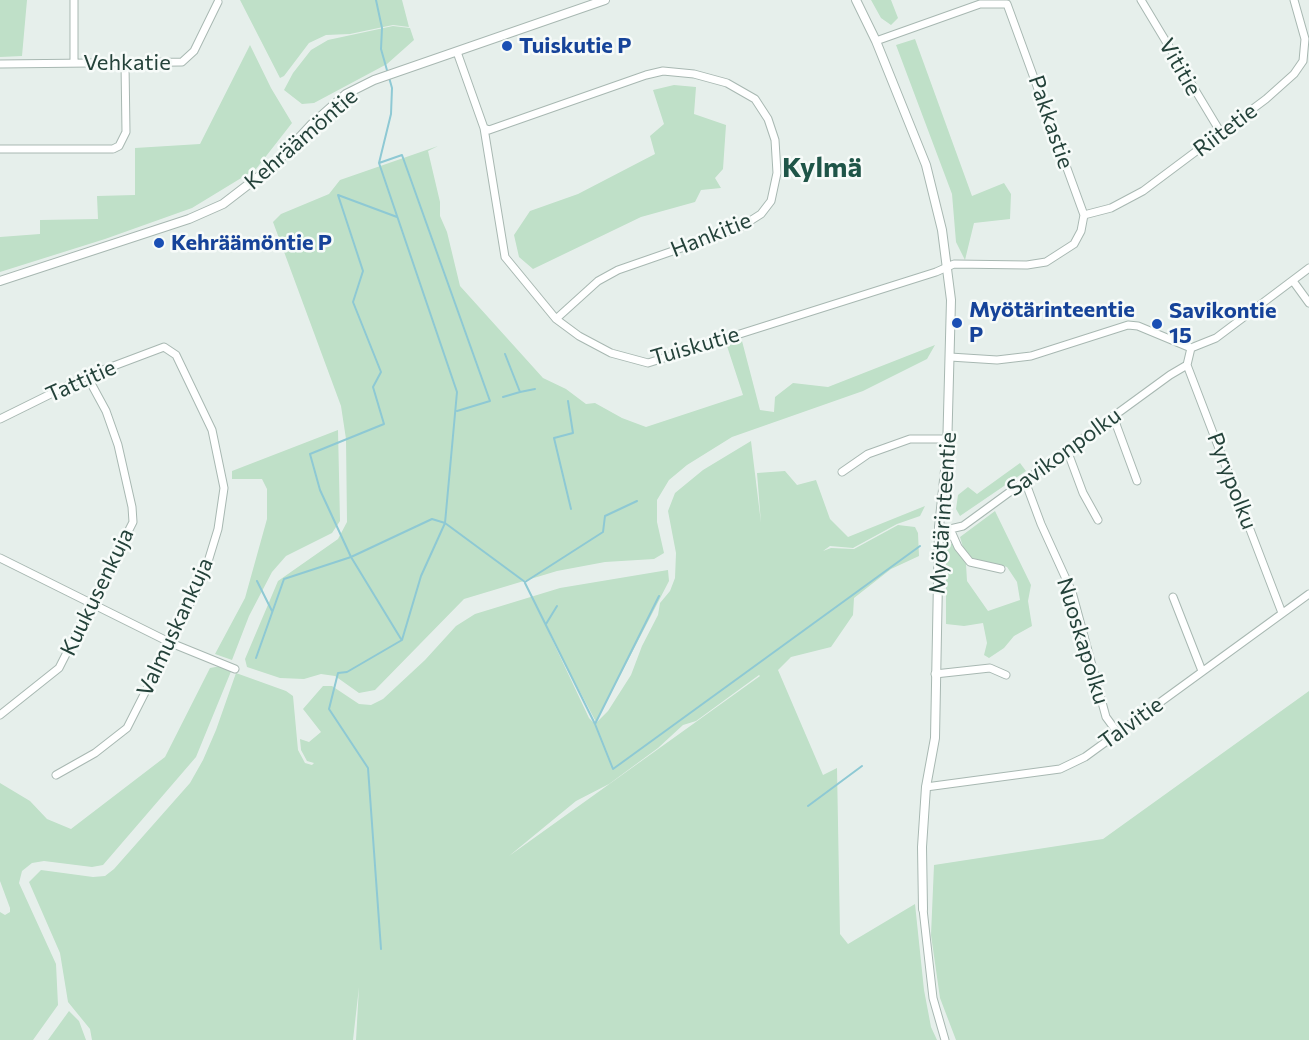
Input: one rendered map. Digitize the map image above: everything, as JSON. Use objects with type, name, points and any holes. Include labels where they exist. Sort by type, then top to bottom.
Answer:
[{"type":"street","points":[[74,0],[74,63]]},
{"type":"street","name":"Kehräämöntie","points":[[0,281],[189,219],[223,204],[261,177],[312,124],[346,94],[389,74],[605,0]]},
{"type":"street","name":"Myötärinteentie","points":[[856,0],[876,40],[926,165],[942,230],[951,300],[948,439],[939,527],[935,738],[926,787],[922,847],[923,909],[933,998],[945,1040]]},
{"type":"street","name":"Vititie","points":[[1141,0],[1221,133]]},
{"type":"street","name":"Riitetie","points":[[1083,215],[1129,200],[1286,82],[1303,61],[1305,39],[1294,0]]},
{"type":"street","name":"Vehkatie","points":[[0,64],[182,62],[194,51],[218,2]]},
{"type":"street","name":"Pakkastie","points":[[876,40],[980,4],[1010,2],[1083,215]]},
{"type":"street","name":"Tuiskutie","points":[[457,52],[484,128],[505,256],[556,318],[579,336],[611,352],[648,363],[665,360],[947,268]]},
{"type":"street","points":[[0,149],[113,149],[119,146],[126,132],[125,64]]},
{"type":"street","name":"Hankitie","points":[[484,128],[489,130],[663,71],[694,74],[727,83],[754,99],[768,119],[775,140],[777,173],[771,201],[761,214],[739,228],[618,270],[598,281],[556,318]]},
{"type":"street","points":[[947,268],[954,264],[1027,265],[1046,262],[1074,244],[1081,231],[1083,215]]},
{"type":"street","points":[[950,357],[998,360],[1031,356],[1128,326],[1138,326],[1191,348],[1216,338],[1309,268]]},
{"type":"street","points":[[1293,281],[1309,303]]},
{"type":"street","name":"Tattitie","points":[[0,419],[87,376],[164,347]]},
{"type":"street","name":"Valmuskankuja","points":[[56,775],[94,753],[127,728],[204,578],[218,529],[224,488],[212,430],[176,355],[164,347]]},
{"type":"street","points":[[1187,365],[1191,348]]},
{"type":"street","name":"Savikonpolku","points":[[950,529],[963,526],[1170,375],[1187,365]]},
{"type":"street","name":"Pyrypolku","points":[[1187,365],[1282,613]]},
{"type":"street","name":"Kuukusenkuja","points":[[0,715],[59,668],[94,604],[133,522],[132,507],[118,445],[106,411],[87,376]]},
{"type":"street","points":[[1113,416],[1137,481]]},
{"type":"street","points":[[842,471],[868,454],[910,439],[948,439]]},
{"type":"street","points":[[1067,450],[1083,493],[1098,520]]},
{"type":"street","name":"Nuoskapolku","points":[[1025,481],[1041,524],[1068,580],[1106,717],[1117,732]]},
{"type":"street","points":[[939,527],[950,529],[961,552],[970,562],[1001,569]]},
{"type":"street","points":[[0,558],[171,643],[235,669]]},
{"type":"street","name":"Talvitie","points":[[926,787],[1060,769],[1085,757],[1309,594]]},
{"type":"street","points":[[1173,597],[1202,671]]},
{"type":"street","points":[[935,674],[990,668],[1006,675]]},
{"type":"green space","points":[[0,0],[27,0],[22,56],[0,57]]},
{"type":"green space","points":[[240,0],[402,0],[409,27],[393,25],[350,34],[326,35],[309,43],[284,76],[280,78]]},
{"type":"green space","points":[[871,0],[891,0],[898,18],[891,25],[881,18]]},
{"type":"green space","points":[[393,26],[410,28],[414,40],[387,64],[314,103],[302,104],[284,90],[293,73],[311,50],[328,40]]},
{"type":"green space","points":[[915,39],[972,196],[1004,183],[1011,194],[1010,219],[974,223],[965,260],[956,242],[952,194],[896,45]]},
{"type":"green space","points":[[250,45],[271,88],[292,123],[256,169],[192,208],[105,239],[0,272],[0,237],[40,234],[40,220],[98,219],[97,196],[135,195],[135,148],[200,144]]},
{"type":"green space","points":[[674,85],[696,87],[694,114],[726,125],[723,169],[715,178],[721,188],[701,190],[695,202],[641,217],[533,269],[519,257],[514,235],[530,211],[578,194],[655,154],[650,136],[664,124],[653,90]]},
{"type":"green space","points":[[438,146],[428,151],[440,202],[440,216],[447,232],[460,286],[543,378],[566,389],[586,404],[595,403],[622,418],[646,427],[743,395],[727,346],[742,341],[760,410],[774,412],[775,397],[793,383],[828,387],[935,345],[927,359],[863,391],[732,437],[687,465],[669,480],[657,500],[657,522],[664,553],[654,559],[605,562],[557,571],[464,599],[375,690],[359,693],[335,676],[321,674],[304,679],[280,678],[247,667],[245,659],[278,581],[338,539],[347,522],[346,439],[341,406],[273,222],[281,214],[329,194],[340,180]]},
{"type":"green space","points":[[338,430],[340,521],[332,533],[286,556],[272,572],[249,616],[232,660],[215,654],[245,598],[267,519],[267,489],[262,479],[232,479],[232,471]]},
{"type":"green space","points":[[751,441],[761,523],[757,473],[785,471],[797,485],[816,480],[830,519],[848,537],[925,506],[920,516],[897,524],[853,548],[830,546],[823,551],[831,548],[854,549],[898,525],[915,527],[918,533],[919,556],[891,569],[854,598],[853,615],[831,647],[791,657],[778,670],[823,775],[837,768],[840,934],[848,944],[915,904],[924,990],[931,1027],[937,1040],[356,1040],[359,987],[353,1040],[92,1040],[90,1029],[68,1002],[60,953],[29,882],[41,870],[93,877],[105,876],[114,869],[190,783],[216,730],[236,673],[286,691],[293,696],[298,750],[305,763],[312,765],[314,763],[307,761],[301,750],[300,739],[309,742],[321,732],[303,709],[323,686],[332,686],[359,704],[371,705],[383,699],[425,660],[456,626],[475,614],[560,588],[668,570],[669,581],[596,722],[548,631],[589,718],[595,724],[608,711],[631,675],[642,646],[658,615],[660,603],[670,591],[675,578],[676,553],[668,511],[675,493],[703,470]],"holes":[[[760,676],[509,856],[576,801],[609,784],[658,748],[683,725],[696,721]]]},
{"type":"green space","points":[[1020,463],[1026,471],[960,516],[956,509],[958,495],[968,487],[977,494]]},
{"type":"green space","points":[[995,511],[1031,585],[1028,601],[1032,626],[1014,636],[1004,648],[989,658],[984,655],[987,643],[983,623],[964,626],[946,624],[946,546],[953,543],[966,564],[967,581],[988,611],[1020,600],[1017,582],[1007,567],[972,558],[963,547],[960,537]]},
{"type":"green space","points":[[221,666],[232,669],[196,757],[103,865],[92,867],[44,861],[32,863],[22,871],[19,883],[56,964],[58,1005],[33,1040],[0,1040],[0,912],[5,915],[10,912],[10,908],[0,881],[0,783],[30,801],[47,819],[71,829],[165,757],[210,668]]},
{"type":"green space","points":[[1309,691],[1309,1040],[956,1040],[940,998],[931,935],[934,865],[1103,839]]},
{"type":"green space","points":[[69,1011],[79,1021],[86,1040],[48,1040]]},
{"type":"waterway","points":[[376,0],[382,28],[381,49],[392,88],[391,114],[379,163],[457,392],[445,523],[421,576],[402,640],[347,672],[338,673],[329,709],[368,768],[381,949]]},
{"type":"waterway","points":[[379,163],[402,155],[490,401],[457,411]]},
{"type":"waterway","points":[[397,217],[338,195],[363,271],[353,302],[381,372],[373,387],[384,424],[310,454],[320,490],[351,557],[401,639]]},
{"type":"waterway","points":[[505,354],[520,392],[535,389]]},
{"type":"waterway","points":[[503,397],[520,392]]},
{"type":"waterway","points":[[568,401],[573,433],[554,438],[571,509]]},
{"type":"waterway","points":[[256,658],[284,579],[351,557],[432,519],[445,523],[525,582],[603,532],[605,516],[637,501]]},
{"type":"waterway","points":[[595,724],[613,769],[920,546]]},
{"type":"waterway","points":[[257,581],[272,611]]},
{"type":"waterway","points":[[525,583],[595,724],[659,596]]},
{"type":"waterway","points":[[546,624],[557,606]]},
{"type":"waterway","points":[[808,806],[862,766]]},
{"type":"place","name":"Tuiskutie P","points":[[507,46]]},
{"type":"place","name":"Kehräämöntie P","points":[[159,243]]},
{"type":"place","name":"Myötärinteentie P","points":[[957,323]]},
{"type":"place","name":"Savikontie 15","points":[[1157,324]]},
{"type":"district","name":"Kylmä","points":[[822,168]]}]
